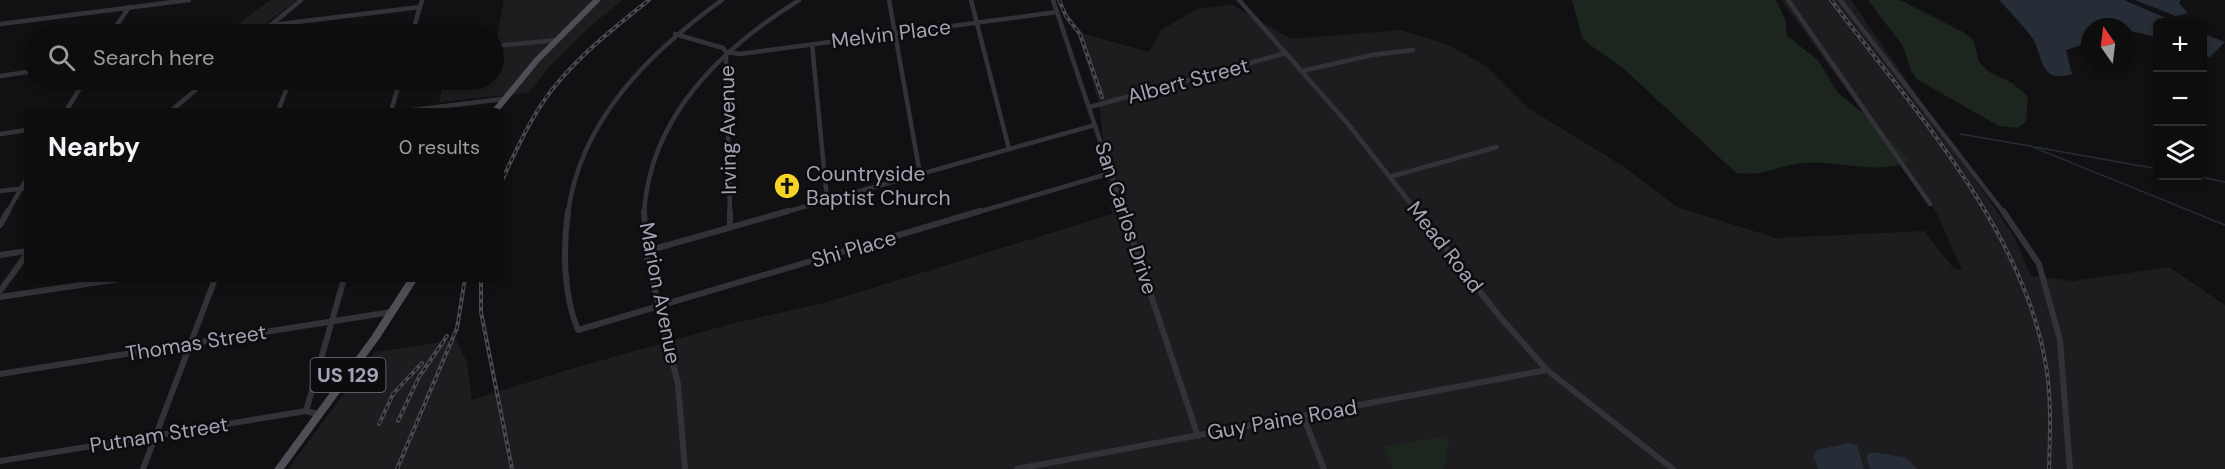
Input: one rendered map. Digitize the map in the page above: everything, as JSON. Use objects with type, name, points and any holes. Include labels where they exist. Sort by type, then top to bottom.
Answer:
[{"type":"main road","points":[[497,108],[557,40],[597,0]]},
{"type":"main road","name":"US 129","points":[[279,469],[393,312],[410,282]]},
{"type":"street","points":[[0,24],[189,0]]},
{"type":"street","points":[[273,24],[301,0]]},
{"type":"street","points":[[415,24],[422,0]]},
{"type":"street","points":[[675,34],[722,0]]},
{"type":"street","name":"Marion Avenue","points":[[685,469],[680,393],[647,251],[643,229],[644,206],[658,149],[686,96],[707,70],[726,52],[756,27],[799,0]]},
{"type":"street","points":[[889,0],[920,174]]},
{"type":"street","points":[[970,0],[1009,149]]},
{"type":"street","name":"San Carlos Drive","points":[[1053,0],[1198,436]]},
{"type":"street","name":"Mead Road","points":[[1239,0],[1302,70],[1500,317],[1547,370],[1673,469]]},
{"type":"street","points":[[1788,0],[1930,204]]},
{"type":"street","points":[[1840,0],[1992,197],[2039,264],[2060,340],[2070,469]]},
{"type":"street","points":[[118,24],[129,7]]},
{"type":"street","points":[[280,24],[420,7]]},
{"type":"street","name":"Melvin Place","points":[[726,52],[735,54],[1057,12]]},
{"type":"street","name":"Irving Avenue","points":[[675,34],[723,48],[726,52],[730,227]]},
{"type":"street","name":"Shi Place","points":[[675,34],[632,77],[601,121],[589,143],[570,197],[565,259],[578,330],[1111,173]]},
{"type":"street","points":[[504,45],[557,40]]},
{"type":"street","points":[[812,44],[827,200]]},
{"type":"street","points":[[1302,70],[1372,55],[1413,50]]},
{"type":"street","name":"Albert Street","points":[[1090,107],[1286,53]]},
{"type":"street","points":[[0,76],[24,72]]},
{"type":"street","points":[[68,108],[79,90]]},
{"type":"street","points":[[174,108],[195,90]]},
{"type":"street","points":[[279,108],[286,90]]},
{"type":"street","points":[[392,108],[397,90]]},
{"type":"street","points":[[430,108],[503,99]]},
{"type":"street","points":[[647,251],[1095,125]]},
{"type":"street","points":[[0,134],[24,130]]},
{"type":"street","points":[[1389,177],[1497,147]]},
{"type":"street","points":[[0,191],[24,188]]},
{"type":"street","points":[[0,225],[24,188]]},
{"type":"street","points":[[0,255],[24,253]]},
{"type":"street","points":[[0,291],[24,257]]},
{"type":"street","points":[[0,297],[100,282]]},
{"type":"street","points":[[143,469],[214,282]]},
{"type":"street","points":[[306,411],[343,282]]},
{"type":"street","name":"Thomas Street","points":[[0,374],[393,312]]},
{"type":"street","name":"Guy Paine Road","points":[[1017,469],[1547,370]]},
{"type":"street","name":"Putnam Street","points":[[0,461],[306,411],[318,414]]},
{"type":"street","points":[[1302,416],[1324,469]]},
{"type":"shaded area","points":[[270,0],[296,0],[266,24],[238,24]]},
{"type":"shaded area","points":[[504,0],[623,0],[593,24],[552,64],[528,93],[439,102],[442,90],[504,90],[504,24],[499,24]]},
{"type":"shaded area","points":[[1572,0],[1776,0],[1785,19],[1787,36],[1818,60],[1838,93],[1868,117],[1910,161],[1884,167],[1804,163],[1762,172],[1736,173],[1623,68],[1587,43],[1582,37]]},
{"type":"shaded area","points":[[1781,0],[1851,0],[2014,236],[2031,276],[2073,281],[2169,267],[2225,305],[2225,469],[288,469],[375,352],[456,340],[467,362],[472,400],[564,371],[727,325],[827,302],[1112,214],[1099,103],[1077,32],[1149,52],[1161,30],[1199,8],[1233,5],[1291,39],[1401,30],[1451,46],[1487,67],[1528,108],[1623,166],[1677,207],[1776,238],[1924,231],[1954,269],[1962,270],[1936,212]]},
{"type":"shaded area","points":[[1868,0],[1900,0],[1963,32],[1973,40],[1979,62],[1989,72],[2012,83],[2028,96],[2026,121],[2018,128],[1999,126],[1918,80],[1911,71],[1903,46]]},
{"type":"shaded area","points":[[1999,0],[2124,0],[2166,18],[2153,18],[2153,36],[2135,32],[2135,18],[2081,18],[2081,45],[2066,50],[2072,74],[2061,76],[2048,72],[2031,36]]},
{"type":"shaded area","points":[[2135,0],[2181,0],[2179,3],[2188,13],[2176,16]]},
{"type":"shaded area","points":[[2207,35],[2225,42],[2210,57],[2207,57]]},
{"type":"shaded area","points":[[1448,436],[1449,443],[1443,469],[1393,469],[1384,449],[1384,446]]},
{"type":"shaded area","points":[[1850,443],[1857,445],[1864,469],[1819,469],[1813,457],[1817,450]]},
{"type":"shaded area","points":[[1874,452],[1906,458],[1917,469],[1871,469],[1867,461],[1867,454]]},
{"type":"waterway","points":[[1960,134],[2030,146],[2225,225]]},
{"type":"waterway","points":[[2035,147],[2153,168]]},
{"type":"waterway","points":[[2207,178],[2225,182]]},
{"type":"railway","points":[[504,177],[541,105],[564,75],[591,48],[649,0]]},
{"type":"railway","points":[[1059,0],[1066,16],[1080,34],[1102,97]]},
{"type":"railway","points":[[1831,0],[1928,125],[1988,216],[2013,263],[2032,311],[2045,360],[2050,401],[2049,469]]},
{"type":"railway","points":[[397,469],[457,328],[465,282]]},
{"type":"railway","points":[[481,282],[481,312],[512,469]]},
{"type":"railway","points":[[398,421],[419,377],[447,336]]},
{"type":"railway","points":[[379,424],[393,394],[422,363]]},
{"type":"place","name":"Countryside Baptist Church","points":[[787,186]]}]
